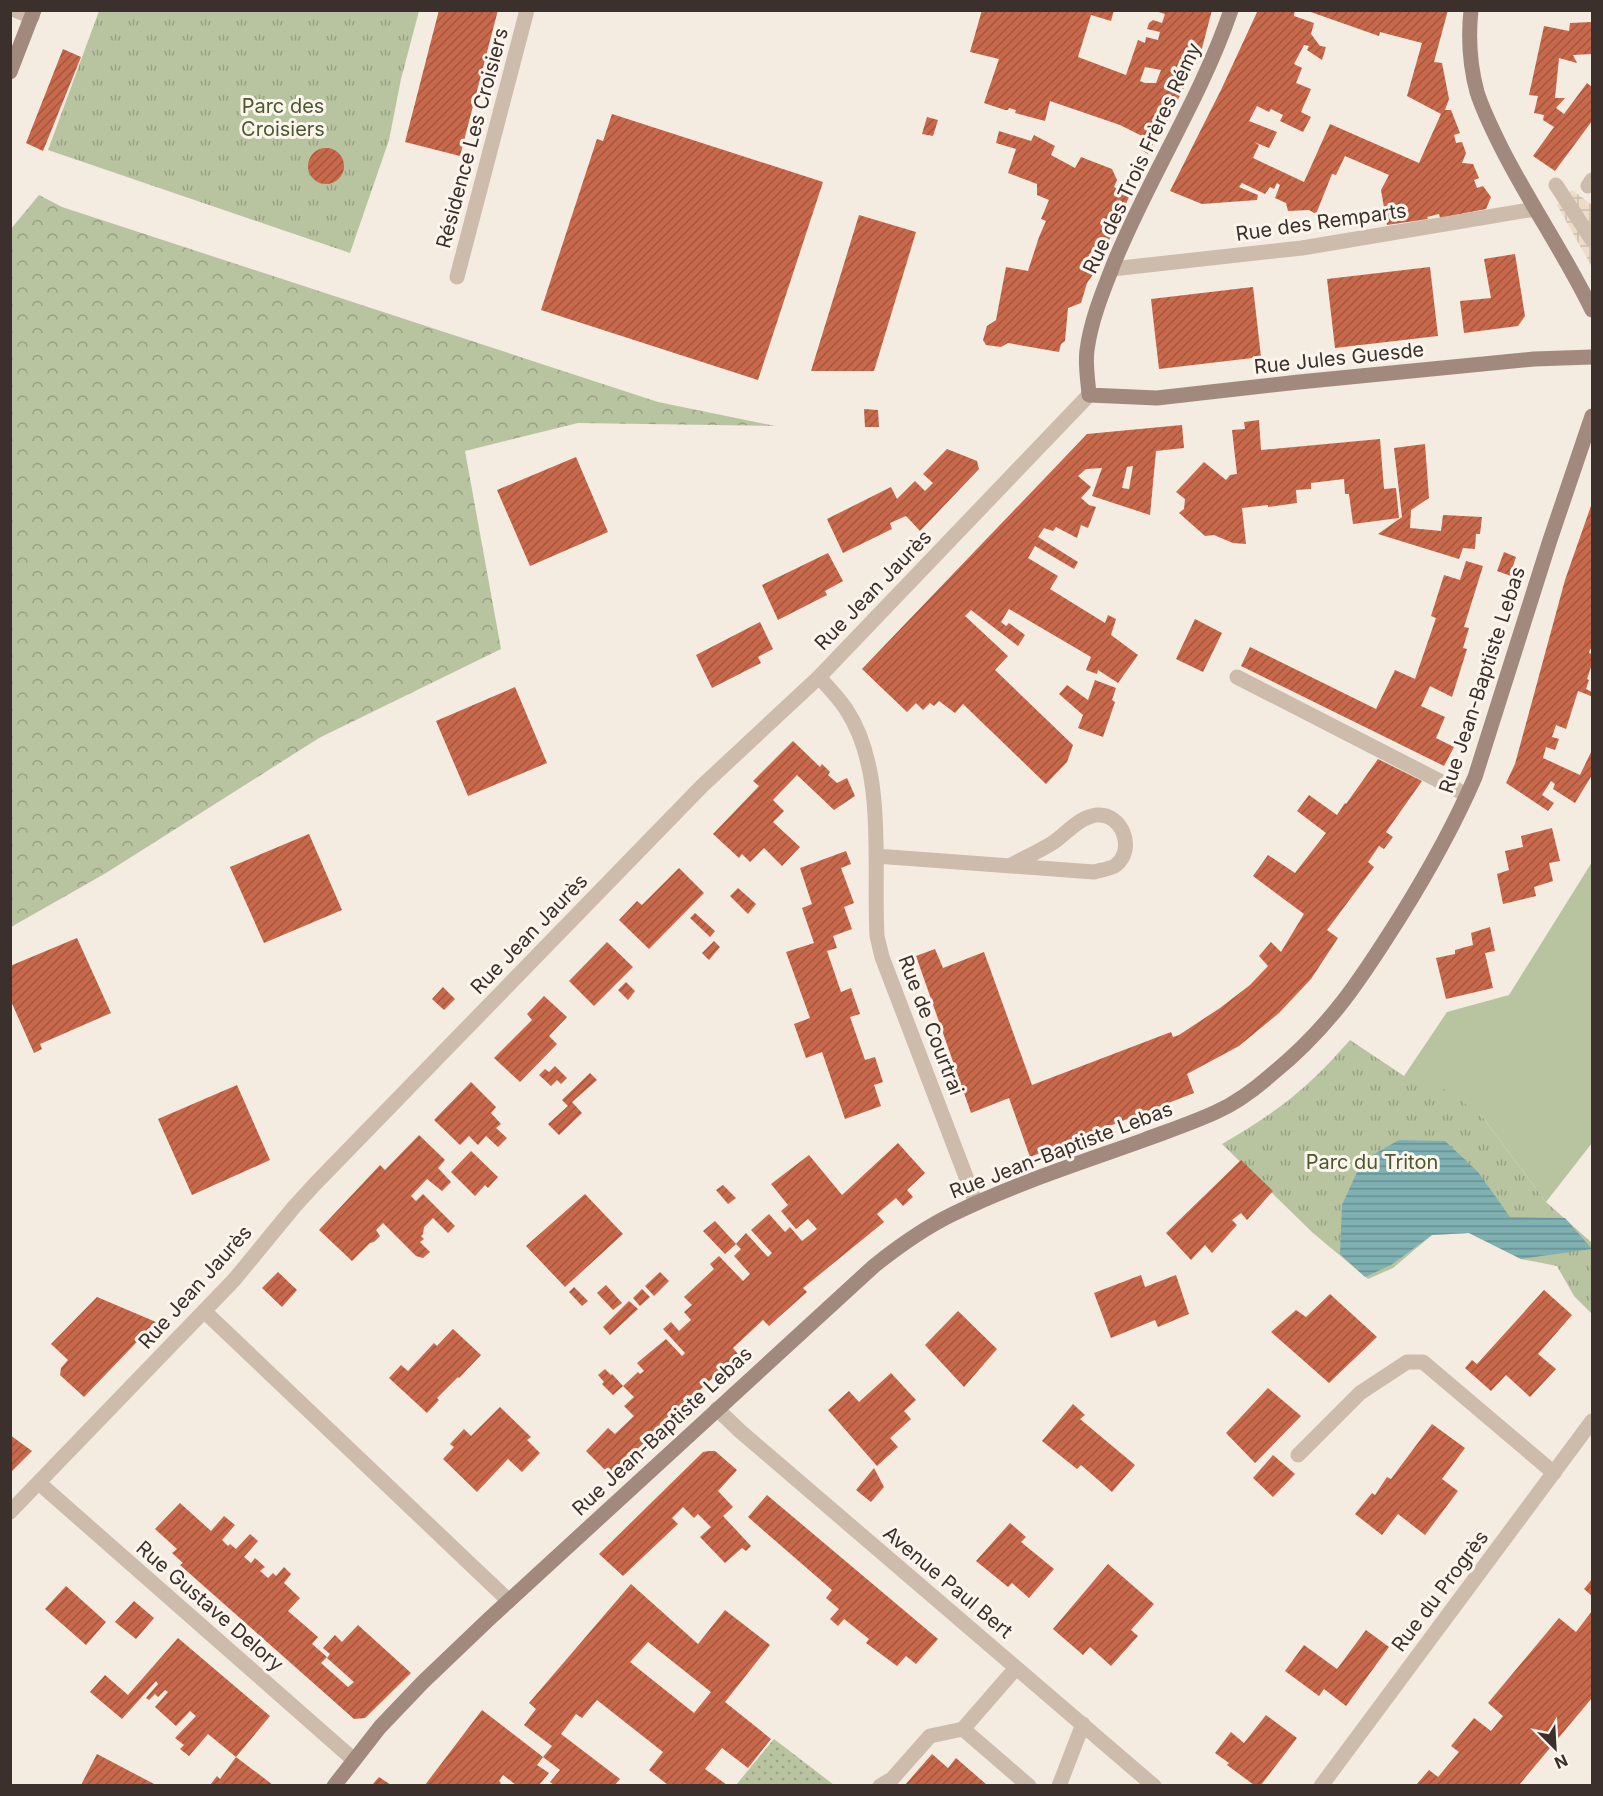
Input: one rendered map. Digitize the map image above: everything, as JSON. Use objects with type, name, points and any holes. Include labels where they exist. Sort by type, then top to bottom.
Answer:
[{"type":"street","points":[[10,72],[33,14],[15,10]]},
{"type":"street","name":"Résidence Les Croisiers","points":[[457,277],[527,10]]},
{"type":"street","name":"Rue des Trois Frères Rémy","points":[[1089,395],[1087,350],[1097,309],[1129,227],[1214,54],[1231,10]]},
{"type":"street","points":[[1471,10],[1470,50],[1478,93],[1503,150],[1593,310]]},
{"type":"street","points":[[1556,185],[1593,240]]},
{"type":"street","name":"Rue des Remparts","points":[[1112,269],[1302,248],[1535,209]]},
{"type":"street","name":"Rue Jules Guesde","points":[[1089,395],[1157,398],[1534,359],[1593,357]]},
{"type":"street","name":"Rue Jean Jaurès","points":[[10,1512],[252,1260],[315,1184],[702,786],[819,677],[1089,395]]},
{"type":"street","name":"Rue Jean-Baptiste Lebas","points":[[334,1785],[381,1727],[423,1682],[874,1266],[925,1230],[976,1203],[1218,1111],[1250,1091],[1297,1054],[1329,1021],[1358,984],[1435,858],[1475,777],[1593,416]]},
{"type":"street","name":"Rue de Courtrai","points":[[819,677],[846,709],[862,744],[873,797],[877,936],[882,957],[976,1203]]},
{"type":"street","points":[[1237,677],[1467,795]]},
{"type":"street","points":[[876,856],[1009,866],[1095,872],[1115,866],[1124,856],[1126,839],[1111,817],[1102,815],[1089,817],[1074,825],[1053,842],[1009,866]]},
{"type":"street","points":[[204,1311],[509,1601]]},
{"type":"street","points":[[1298,1455],[1360,1393],[1407,1362],[1423,1362],[1554,1473]]},
{"type":"street","name":"Avenue Paul Bert","points":[[717,1409],[774,1461],[1154,1785]]},
{"type":"street","name":"Rue du Progrès","points":[[1321,1785],[1593,1421]]},
{"type":"street","name":"Rue Gustave Delory","points":[[39,1483],[354,1760]]},
{"type":"street","points":[[880,1785],[892,1779],[930,1736],[963,1729],[1017,1668]]},
{"type":"street","points":[[1059,1785],[1083,1724]]},
{"type":"street","points":[[963,1729],[1029,1785]]},
{"type":"green space","name":"Parc des Croisiers","points":[[99,11],[419,11],[401,79],[389,140],[350,253],[48,150]]},
{"type":"green space","points":[[39,195],[62,207],[658,402],[775,426],[578,423],[465,451],[501,649],[319,738],[106,873],[11,927],[10,230]]},
{"type":"green space","points":[[1592,862],[1592,1143],[1546,1202],[1481,1115],[1404,1076],[1447,1012],[1509,995]]},
{"type":"green space","name":"Parc du Triton","points":[[1350,1040],[1404,1076],[1446,1090],[1481,1115],[1546,1202],[1592,1243],[1592,1314],[1574,1296],[1557,1266],[1521,1259],[1469,1233],[1432,1235],[1393,1268],[1368,1279],[1313,1233],[1222,1144],[1293,1097]]},
{"type":"green space","points":[[774,1739],[834,1785],[736,1785]]},
{"type":"shaded area","points":[[1572,190],[1592,205],[1592,267],[1557,205]]},
{"type":"water","points":[[1399,1140],[1445,1141],[1478,1172],[1510,1217],[1565,1218],[1592,1249],[1521,1259],[1469,1233],[1432,1235],[1391,1265],[1365,1277],[1340,1254],[1342,1205],[1362,1161]]},
{"type":"building","points":[[439,10],[498,10],[460,156],[405,142]]},
{"type":"building","points":[[982,10],[1114,10],[1111,21],[1091,15],[1078,57],[1126,75],[1138,40],[1145,43],[1146,37],[1158,40],[1160,32],[1147,29],[1153,20],[1162,23],[1165,14],[1152,10],[1212,10],[1200,56],[1156,143],[1154,142],[1148,154],[1140,149],[1146,138],[1120,125],[1050,101],[1045,121],[1015,113],[1016,110],[1009,108],[1005,110],[984,103],[999,59],[970,52]],"holes":[[[1145,67],[1161,70],[1156,83],[1140,81]]]},
{"type":"building","points":[[1258,10],[1295,10],[1294,16],[1314,23],[1311,34],[1320,46],[1326,47],[1322,60],[1307,50],[1309,46],[1304,45],[1294,64],[1302,68],[1296,83],[1311,89],[1301,112],[1311,117],[1303,132],[1280,121],[1283,115],[1257,106],[1249,121],[1277,132],[1269,148],[1254,142],[1259,145],[1253,158],[1304,182],[1330,124],[1419,163],[1441,114],[1407,96],[1422,43],[1380,32],[1379,36],[1305,10],[1448,10],[1434,62],[1442,63],[1449,99],[1445,110],[1451,110],[1460,133],[1454,135],[1456,143],[1462,142],[1466,153],[1462,163],[1473,164],[1479,178],[1474,180],[1477,188],[1483,186],[1491,197],[1486,209],[1440,218],[1439,214],[1427,217],[1428,219],[1387,225],[1381,190],[1389,175],[1345,156],[1336,175],[1332,174],[1316,214],[1309,210],[1288,211],[1286,203],[1275,198],[1280,185],[1277,183],[1274,189],[1270,187],[1265,194],[1242,183],[1239,187],[1258,195],[1257,200],[1202,204],[1170,191]]},
{"type":"building","points":[[1592,22],[1592,54],[1573,55],[1577,63],[1559,58],[1555,98],[1565,98],[1556,108],[1564,114],[1587,83],[1592,87],[1592,121],[1555,171],[1533,156],[1554,127],[1543,120],[1544,115],[1534,113],[1538,96],[1529,95],[1544,26],[1569,31],[1570,23]]},
{"type":"building","points":[[63,49],[81,57],[43,151],[26,143]]},
{"type":"building","points":[[612,114],[823,182],[758,380],[541,310],[597,139],[603,141]]},
{"type":"building","points":[[927,117],[938,120],[933,136],[922,134]]},
{"type":"building","points":[[999,131],[1031,141],[1034,135],[1055,146],[1051,155],[1075,168],[1081,157],[1112,169],[1117,180],[1114,187],[1130,195],[1094,273],[1087,283],[1081,303],[1068,308],[1065,341],[1061,344],[1059,352],[1008,343],[1001,347],[986,345],[983,340],[987,326],[996,320],[1006,267],[1028,271],[1046,221],[1041,219],[1049,200],[1037,195],[1037,184],[1008,173],[1016,149],[996,143]]},
{"type":"building","points":[[326,148],[339,153],[344,166],[339,179],[326,184],[313,179],[308,166],[313,153]]},
{"type":"building","points":[[859,215],[916,232],[874,371],[811,371]]},
{"type":"building","points":[[1515,254],[1525,316],[1518,326],[1464,333],[1460,301],[1491,298],[1484,259]]},
{"type":"building","points":[[1430,267],[1438,336],[1335,348],[1327,279]]},
{"type":"building","points":[[1253,287],[1261,357],[1159,369],[1151,299]]},
{"type":"building","points":[[864,409],[878,410],[879,427],[865,427]]},
{"type":"building","points":[[1259,420],[1261,450],[1380,439],[1384,489],[1396,488],[1399,518],[1353,524],[1349,494],[1345,494],[1344,479],[1311,483],[1311,489],[1296,490],[1297,503],[1242,508],[1246,544],[1233,543],[1214,535],[1205,536],[1179,513],[1184,509],[1185,499],[1176,492],[1204,462],[1226,480],[1230,475],[1237,474],[1232,430],[1245,429],[1244,422]]},
{"type":"building","points":[[1182,425],[1184,448],[1156,451],[1150,515],[1092,496],[1102,468],[1086,469],[1078,476],[1091,487],[1081,498],[1089,505],[1096,507],[1088,528],[1081,525],[1077,538],[1056,527],[1053,531],[1044,528],[1038,537],[1078,562],[1074,569],[1035,546],[1028,558],[1058,576],[1050,589],[1105,623],[1108,615],[1116,619],[1111,635],[1138,655],[1118,683],[1098,670],[1097,674],[1086,670],[1091,657],[1009,609],[1001,622],[1006,626],[1009,623],[1025,635],[1018,646],[971,610],[965,616],[1008,656],[995,670],[1073,745],[1067,762],[1046,784],[963,704],[955,713],[939,701],[934,706],[930,703],[923,710],[916,703],[907,712],[862,669],[1087,434]],"holes":[[[1133,466],[1129,489],[1122,488],[1127,467]]]},
{"type":"building","points":[[1425,444],[1429,498],[1411,510],[1410,528],[1441,531],[1443,515],[1482,517],[1480,534],[1476,534],[1475,549],[1463,548],[1459,559],[1378,534],[1402,517],[1394,448]]},
{"type":"building","points":[[947,449],[977,461],[979,469],[920,531],[906,516],[890,523],[892,529],[843,553],[827,519],[891,487],[897,499],[915,481],[925,491],[933,483],[923,474]]},
{"type":"building","points":[[576,457],[608,532],[530,566],[497,490]]},
{"type":"building","points":[[1592,503],[1592,650],[1590,649],[1589,653],[1592,654],[1592,664],[1586,689],[1592,692],[1591,696],[1578,691],[1566,729],[1556,725],[1552,737],[1559,739],[1555,750],[1546,747],[1543,758],[1580,775],[1592,750],[1592,775],[1575,803],[1553,789],[1555,784],[1551,781],[1542,795],[1554,803],[1548,811],[1506,783],[1515,764],[1565,580]]},
{"type":"building","points":[[1504,552],[1516,557],[1513,566],[1517,568],[1514,577],[1497,571]]},
{"type":"building","points":[[828,553],[843,581],[825,591],[827,595],[778,620],[762,585]]},
{"type":"building","points":[[1466,561],[1483,566],[1464,627],[1469,628],[1463,648],[1467,649],[1452,697],[1430,686],[1421,706],[1445,717],[1436,738],[1454,747],[1444,766],[1241,666],[1250,647],[1376,709],[1395,670],[1415,679],[1436,618],[1431,616],[1444,575],[1460,580]]},
{"type":"building","points":[[1195,619],[1222,633],[1203,672],[1176,659]]},
{"type":"building","points":[[760,622],[773,649],[758,657],[761,663],[712,688],[696,655]]},
{"type":"building","points":[[1095,680],[1116,688],[1112,700],[1115,702],[1103,737],[1078,728],[1083,715],[1059,694],[1067,685],[1088,700]]},
{"type":"building","points":[[515,687],[547,763],[468,796],[436,721]]},
{"type":"building","points":[[793,741],[820,767],[822,764],[830,772],[828,775],[837,783],[847,778],[855,796],[834,810],[797,775],[773,800],[784,811],[773,822],[800,847],[782,866],[764,848],[750,862],[742,854],[739,858],[713,834],[759,786],[753,781]]},
{"type":"building","points":[[1378,759],[1422,781],[1386,832],[1393,837],[1384,849],[1379,846],[1368,862],[1374,867],[1327,930],[1338,938],[1311,979],[1279,1013],[1239,1046],[1187,1074],[1194,1093],[1030,1157],[1009,1098],[971,1113],[916,956],[935,949],[943,968],[984,952],[1032,1085],[1171,1032],[1173,1037],[1179,1035],[1250,985],[1268,966],[1259,956],[1271,942],[1281,952],[1304,914],[1253,876],[1268,855],[1295,873],[1326,833],[1297,811],[1309,795],[1337,815]]},
{"type":"building","points":[[1552,828],[1560,861],[1549,863],[1553,881],[1534,887],[1536,896],[1503,904],[1497,874],[1509,870],[1505,851],[1523,847],[1521,836]]},
{"type":"building","points":[[309,834],[342,910],[264,943],[230,867]]},
{"type":"building","points":[[846,851],[851,864],[841,868],[854,903],[844,907],[852,929],[833,936],[837,948],[827,951],[841,992],[851,988],[860,1014],[850,1017],[865,1060],[875,1057],[883,1082],[874,1085],[881,1106],[845,1119],[822,1052],[806,1058],[794,1024],[810,1018],[786,952],[814,943],[802,908],[812,904],[800,868]]},
{"type":"building","points":[[679,868],[704,893],[649,949],[619,920],[637,901],[642,905]]},
{"type":"building","points":[[738,888],[756,904],[748,914],[730,896]]},
{"type":"building","points":[[695,913],[715,931],[710,937],[690,918]]},
{"type":"building","points":[[1490,927],[1495,951],[1485,953],[1493,988],[1446,999],[1436,958],[1455,954],[1455,950],[1473,945],[1471,933]]},
{"type":"building","points":[[77,938],[111,1013],[40,1044],[42,1049],[34,1053],[10,999],[10,966]]},
{"type":"building","points":[[714,941],[720,947],[709,960],[702,953]]},
{"type":"building","points":[[607,942],[633,967],[594,1006],[569,981]]},
{"type":"building","points":[[626,982],[635,991],[628,1000],[618,990]]},
{"type":"building","points":[[443,987],[455,999],[444,1010],[432,999]]},
{"type":"building","points":[[544,996],[567,1017],[549,1036],[557,1044],[520,1082],[494,1058],[532,1020],[527,1014]]},
{"type":"building","points":[[555,1066],[567,1078],[561,1084],[557,1080],[551,1086],[539,1075],[545,1069],[549,1072]]},
{"type":"building","points":[[590,1073],[597,1080],[572,1102],[582,1113],[559,1135],[548,1124],[568,1106],[562,1100]]},
{"type":"building","points":[[471,1082],[496,1107],[491,1113],[501,1124],[496,1128],[507,1138],[498,1147],[486,1136],[478,1145],[469,1136],[460,1145],[434,1120]]},
{"type":"building","points":[[237,1085],[270,1160],[192,1195],[158,1119]]},
{"type":"building","points":[[419,1135],[445,1160],[438,1168],[451,1182],[442,1191],[427,1179],[411,1196],[416,1201],[423,1194],[455,1226],[448,1233],[433,1218],[424,1227],[421,1236],[424,1239],[420,1242],[430,1252],[423,1258],[416,1256],[383,1223],[376,1230],[380,1236],[352,1261],[319,1230],[380,1165],[385,1170]]},
{"type":"building","points":[[898,1143],[925,1173],[907,1190],[913,1197],[903,1206],[896,1198],[877,1214],[884,1222],[803,1288],[807,1292],[769,1326],[763,1320],[733,1348],[738,1354],[610,1475],[586,1451],[608,1428],[615,1434],[634,1416],[624,1406],[634,1397],[623,1386],[638,1372],[640,1374],[644,1371],[637,1363],[666,1339],[682,1356],[685,1353],[663,1329],[671,1322],[679,1331],[691,1320],[684,1312],[692,1305],[684,1297],[714,1269],[710,1264],[719,1256],[743,1281],[750,1274],[734,1256],[741,1249],[736,1244],[746,1233],[768,1257],[772,1253],[751,1230],[769,1214],[785,1232],[790,1227],[802,1241],[817,1229],[808,1219],[796,1229],[781,1211],[788,1205],[771,1184],[809,1155],[842,1195]]},
{"type":"building","points":[[471,1151],[498,1177],[488,1188],[485,1185],[475,1196],[451,1172]]},
{"type":"building","points":[[1241,1160],[1273,1191],[1247,1220],[1241,1213],[1232,1220],[1237,1225],[1212,1253],[1205,1245],[1191,1260],[1166,1233]]},
{"type":"building","points":[[723,1185],[736,1198],[728,1204],[716,1190]]},
{"type":"building","points":[[585,1194],[623,1234],[565,1287],[526,1246]]},
{"type":"building","points":[[715,1221],[736,1244],[725,1254],[703,1231]]},
{"type":"building","points":[[278,1272],[297,1290],[282,1307],[262,1288]]},
{"type":"building","points":[[660,1272],[669,1281],[654,1296],[645,1286]]},
{"type":"building","points":[[1141,1275],[1145,1287],[1176,1275],[1189,1314],[1158,1327],[1155,1320],[1111,1338],[1094,1293]]},
{"type":"building","points":[[606,1285],[622,1303],[613,1310],[597,1293]]},
{"type":"building","points":[[574,1287],[588,1301],[582,1306],[569,1292]]},
{"type":"building","points":[[642,1289],[650,1297],[640,1306],[633,1298]]},
{"type":"building","points":[[1544,1290],[1572,1315],[1538,1354],[1556,1369],[1530,1397],[1506,1375],[1491,1391],[1465,1368],[1472,1360],[1477,1364]]},
{"type":"building","points":[[1330,1294],[1377,1337],[1329,1383],[1271,1332],[1296,1310],[1306,1317]]},
{"type":"building","points":[[97,1297],[156,1322],[84,1397],[60,1375],[61,1368],[68,1360],[51,1344]]},
{"type":"building","points":[[629,1301],[638,1309],[610,1335],[603,1327]]},
{"type":"building","points":[[958,1311],[997,1349],[964,1387],[925,1345]]},
{"type":"building","points":[[453,1329],[481,1355],[437,1398],[439,1400],[427,1413],[389,1378],[401,1365],[408,1371],[434,1343],[437,1346]]},
{"type":"building","points":[[605,1369],[623,1386],[613,1395],[602,1384],[604,1382],[598,1375]]},
{"type":"building","points":[[891,1373],[916,1400],[904,1411],[911,1419],[890,1438],[898,1447],[877,1466],[828,1410],[849,1391],[859,1402]]},
{"type":"building","points":[[1268,1388],[1301,1416],[1255,1463],[1226,1433]]},
{"type":"building","points":[[1073,1404],[1085,1415],[1080,1419],[1135,1465],[1112,1492],[1081,1465],[1077,1469],[1042,1441]]},
{"type":"building","points":[[500,1407],[531,1437],[527,1440],[540,1453],[522,1472],[508,1459],[477,1492],[443,1459],[454,1447],[450,1444],[464,1429],[471,1436]]},
{"type":"building","points":[[1432,1424],[1465,1448],[1442,1479],[1458,1491],[1425,1535],[1398,1514],[1382,1535],[1355,1514],[1372,1493],[1375,1495],[1387,1477],[1391,1479]]},
{"type":"building","points":[[10,1435],[32,1451],[10,1473]]},
{"type":"building","points":[[715,1451],[737,1470],[718,1491],[733,1507],[723,1516],[751,1546],[746,1551],[742,1548],[725,1563],[700,1537],[711,1527],[698,1514],[694,1518],[683,1507],[672,1518],[678,1524],[623,1576],[599,1554],[703,1452]]},
{"type":"building","points":[[1273,1455],[1295,1474],[1273,1497],[1253,1478]]},
{"type":"building","points":[[874,1468],[884,1487],[871,1502],[856,1490]]},
{"type":"building","points":[[767,1495],[938,1639],[916,1664],[906,1656],[897,1666],[866,1643],[869,1639],[844,1619],[838,1626],[830,1619],[839,1609],[826,1598],[832,1590],[748,1517]]},
{"type":"building","points":[[180,1503],[211,1531],[224,1516],[235,1525],[222,1540],[228,1546],[230,1544],[236,1549],[250,1534],[258,1541],[244,1557],[251,1563],[255,1558],[265,1567],[260,1571],[268,1578],[273,1573],[276,1576],[284,1567],[291,1574],[284,1583],[300,1598],[288,1611],[318,1637],[312,1644],[327,1657],[321,1663],[348,1687],[354,1682],[327,1658],[330,1654],[323,1648],[335,1635],[342,1642],[358,1625],[411,1673],[365,1718],[354,1719],[180,1565],[183,1563],[172,1553],[177,1549],[155,1529]]},
{"type":"building","points":[[1010,1523],[1026,1537],[1021,1542],[1054,1569],[1029,1598],[1012,1583],[1008,1587],[976,1561]]},
{"type":"building","points":[[1108,1564],[1154,1604],[1131,1630],[1138,1636],[1111,1666],[1090,1647],[1083,1655],[1053,1629]]},
{"type":"building","points":[[1592,1579],[1592,1596],[1584,1589]]},
{"type":"building","points":[[631,1584],[698,1644],[725,1610],[770,1645],[725,1702],[771,1739],[748,1768],[722,1748],[705,1769],[727,1785],[668,1785],[649,1770],[663,1752],[597,1700],[582,1718],[576,1714],[561,1734],[620,1779],[615,1785],[554,1785],[550,1782],[560,1770],[543,1757],[552,1746],[524,1725],[536,1709],[529,1703]],"holes":[[[648,1642],[711,1692],[694,1713],[630,1662]]]},
{"type":"building","points":[[66,1586],[106,1622],[86,1645],[45,1609]]},
{"type":"building","points":[[134,1601],[154,1618],[136,1639],[115,1622]]},
{"type":"building","points":[[1592,1611],[1592,1698],[1519,1785],[1416,1785],[1429,1770],[1438,1777],[1459,1752],[1451,1746],[1474,1718],[1491,1731],[1503,1716],[1488,1703],[1559,1618],[1576,1632]]},
{"type":"building","points":[[1366,1630],[1389,1647],[1346,1706],[1324,1689],[1319,1696],[1285,1671],[1304,1645],[1337,1669]]},
{"type":"building","points":[[178,1638],[270,1716],[236,1757],[208,1734],[189,1756],[180,1749],[184,1745],[175,1738],[196,1716],[190,1711],[176,1726],[155,1707],[168,1692],[165,1690],[158,1697],[155,1694],[149,1700],[146,1698],[158,1684],[156,1681],[122,1719],[90,1692],[105,1675],[128,1695]]},
{"type":"building","points":[[482,1710],[543,1757],[537,1765],[549,1773],[539,1785],[516,1785],[503,1775],[499,1785],[425,1785]]},
{"type":"building","points":[[1266,1715],[1297,1738],[1261,1785],[1254,1785],[1215,1753],[1231,1732],[1244,1743]]},
{"type":"building","points":[[97,1754],[156,1785],[81,1785]]},
{"type":"building","points":[[932,1754],[948,1768],[956,1758],[987,1785],[905,1785]]},
{"type":"building","points":[[236,1757],[273,1785],[210,1785],[217,1776],[220,1779]]},
{"type":"building","points":[[379,1777],[391,1785],[372,1785]]}]
